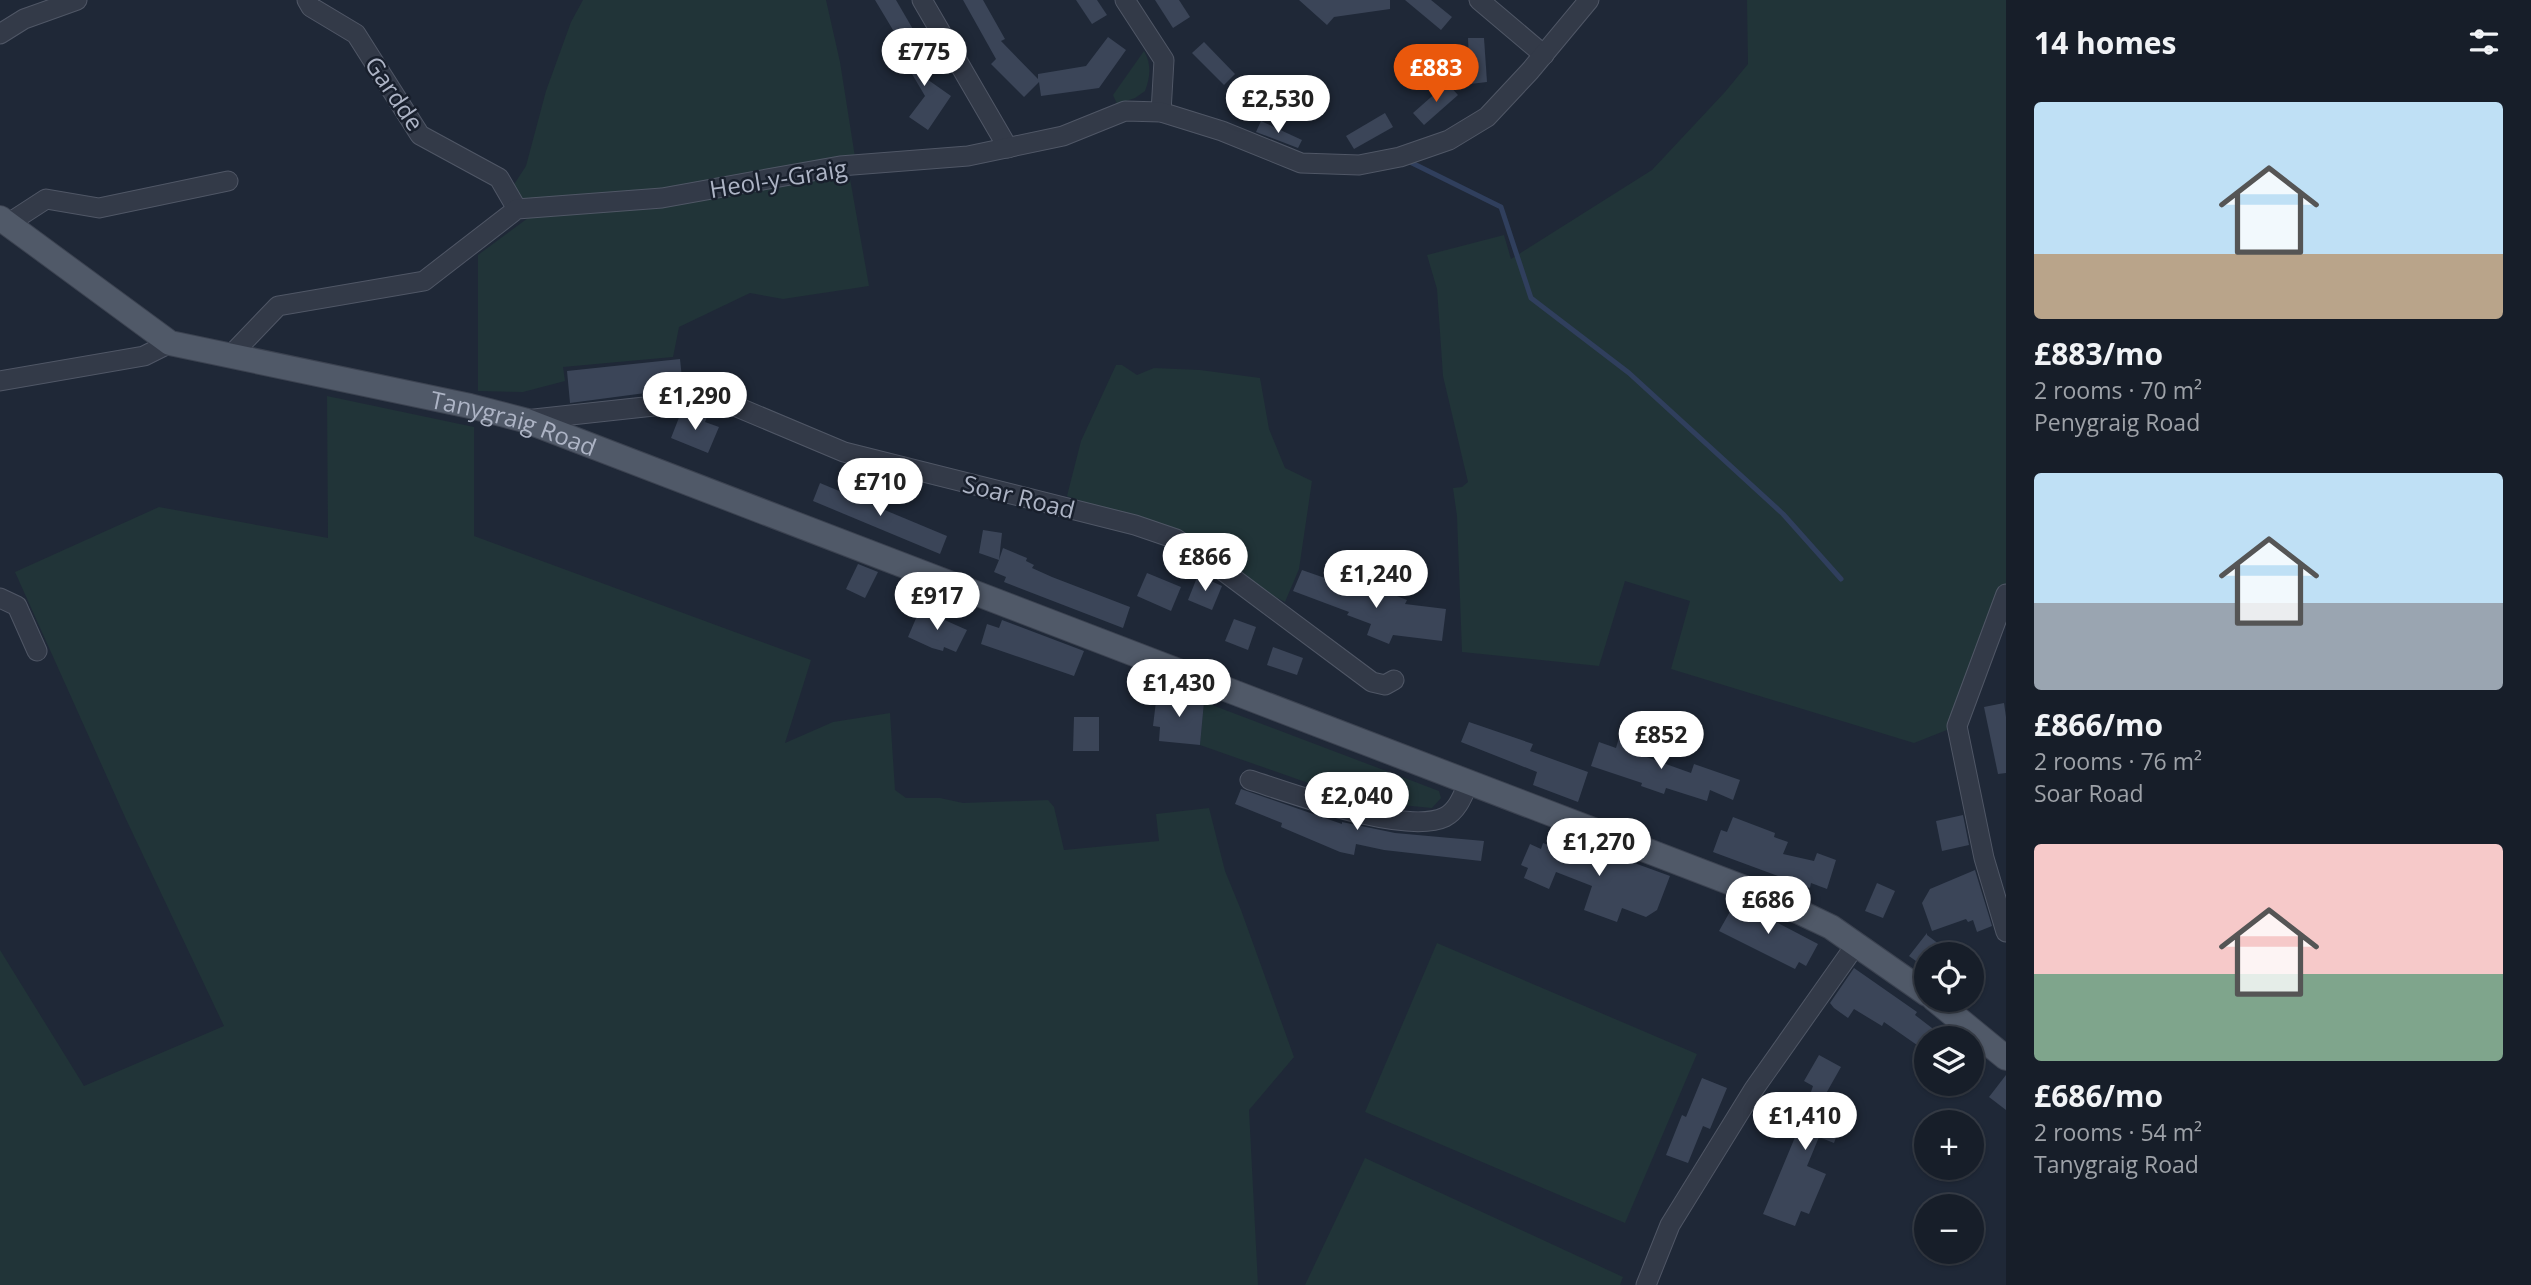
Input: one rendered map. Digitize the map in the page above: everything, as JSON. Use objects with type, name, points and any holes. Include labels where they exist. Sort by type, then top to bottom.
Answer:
[{"type":"main road","points":[[4,221],[170,343]]},
{"type":"main road","name":"Tanygraig Road","points":[[170,343],[470,406],[524,420],[1768,897],[1831,926],[1914,985]]},
{"type":"main road","points":[[1950,1012],[2006,1058]]},
{"type":"street","points":[[0,34],[24,19],[77,0]]},
{"type":"street","name":"Gardde","points":[[307,0],[311,7],[356,34],[420,135],[499,178],[517,209]]},
{"type":"street","points":[[922,0],[1009,148]]},
{"type":"street","points":[[1125,0],[1164,60],[1161,112]]},
{"type":"street","points":[[1479,0],[1544,55]]},
{"type":"street","name":"Heol-y-Graig","points":[[517,209],[662,198],[840,166],[968,156],[1063,136],[1125,111],[1161,112],[1222,131],[1301,163],[1359,165],[1400,157],[1448,140],[1488,117],[1590,0]]},
{"type":"street","points":[[4,221],[46,199],[99,208],[228,181]]},
{"type":"street","points":[[230,356],[278,306],[424,281],[517,209]]},
{"type":"street","points":[[0,381],[144,356],[170,343]]},
{"type":"street","name":"Soar Road","points":[[524,420],[718,398],[844,452],[1135,525],[1176,539],[1218,567],[1372,682],[1385,685],[1394,680]]},
{"type":"street","points":[[2006,593],[1957,726],[1984,858],[2006,932]]},
{"type":"street","points":[[0,598],[17,606],[37,651]]},
{"type":"street","points":[[1250,780],[1347,809],[1390,819],[1426,823],[1446,817],[1459,804],[1469,782]]},
{"type":"street","points":[[1646,1285],[1670,1225],[1754,1089],[1857,943]]},
{"type":"green space","points":[[583,0],[826,0],[840,62],[855,157],[659,190],[520,201],[511,189],[526,166],[546,91],[571,22]]},
{"type":"green space","points":[[1747,0],[2006,0],[2006,586],[1957,726],[1914,743],[1671,669],[1690,601],[1625,581],[1599,666],[1462,652],[1457,516],[1453,488],[1462,487],[1468,482],[1443,376],[1437,289],[1427,255],[1504,235],[1511,259],[1652,170],[1748,64]]},
{"type":"green space","points":[[1144,51],[1149,71],[1145,91],[1135,98],[1117,104],[1113,95]]},
{"type":"green space","points":[[849,173],[869,286],[783,299],[750,293],[679,327],[673,357],[563,367],[565,381],[523,392],[478,391],[478,255],[528,218],[667,205]]},
{"type":"green space","points":[[1116,365],[1122,365],[1137,375],[1154,368],[1200,370],[1260,378],[1269,429],[1285,468],[1312,481],[1299,569],[1285,602],[1127,517],[1067,496],[1081,441]]},
{"type":"green space","points":[[327,396],[474,427],[474,536],[811,660],[785,743],[833,722],[890,713],[895,790],[906,798],[940,798],[963,803],[1048,800],[1054,807],[1064,850],[1159,841],[1156,814],[1209,808],[1225,871],[1294,1057],[1249,1110],[1258,1285],[0,1285],[0,950],[84,1086],[224,1026],[125,817],[15,572],[159,507],[328,538]]},
{"type":"green space","points":[[1204,702],[1439,791],[1441,798],[1432,808],[1345,796],[1200,745]]},
{"type":"green space","points":[[1437,943],[1697,1054],[1625,1223],[1365,1112]]},
{"type":"green space","points":[[1365,1158],[1623,1277],[1620,1285],[1305,1285]]},
{"type":"building","points":[[875,0],[896,0],[914,31],[899,40]]},
{"type":"building","points":[[963,0],[983,0],[1005,39],[1001,41],[1038,79],[1038,74],[1086,66],[1108,37],[1126,50],[1099,88],[1041,96],[1039,82],[1024,97],[991,64],[996,59]]},
{"type":"building","points":[[1076,0],[1097,0],[1107,15],[1092,24]]},
{"type":"building","points":[[1155,0],[1179,0],[1190,17],[1173,28]]},
{"type":"building","points":[[1299,0],[1390,0],[1390,9],[1334,17],[1327,25]]},
{"type":"building","points":[[1405,0],[1431,0],[1452,17],[1441,30]]},
{"type":"building","points":[[1468,38],[1484,38],[1487,82],[1470,84]]},
{"type":"building","points":[[1204,42],[1235,74],[1224,85],[1192,53]]},
{"type":"building","points":[[915,43],[932,73],[924,77],[951,96],[928,130],[909,117],[925,96],[899,52]]},
{"type":"building","points":[[1447,83],[1458,95],[1424,125],[1413,113]]},
{"type":"building","points":[[1385,113],[1393,127],[1354,149],[1346,136]]},
{"type":"building","points":[[1261,121],[1302,140],[1298,148],[1256,132]]},
{"type":"building","points":[[680,359],[683,388],[570,403],[567,371]]},
{"type":"building","points":[[699,413],[707,417],[705,422],[719,427],[708,453],[671,438],[680,415]]},
{"type":"building","points":[[820,483],[947,536],[940,554],[813,501]]},
{"type":"building","points":[[983,530],[1002,533],[999,560],[979,553]]},
{"type":"building","points":[[1003,548],[1027,558],[1026,561],[1034,565],[1032,568],[1130,607],[1123,628],[1004,582],[1006,577],[994,572]]},
{"type":"building","points":[[858,564],[878,572],[865,598],[846,589]]},
{"type":"building","points":[[1302,570],[1382,598],[1384,591],[1407,600],[1405,604],[1446,609],[1442,641],[1393,635],[1389,644],[1367,635],[1371,624],[1347,615],[1349,612],[1293,591]]},
{"type":"building","points":[[1147,573],[1181,587],[1171,611],[1137,596]]},
{"type":"building","points":[[1198,575],[1222,586],[1212,610],[1188,600]]},
{"type":"building","points":[[920,609],[967,630],[956,652],[944,647],[943,651],[932,648],[908,637]]},
{"type":"building","points":[[1234,619],[1256,627],[1248,650],[1225,641]]},
{"type":"building","points":[[1002,620],[1084,651],[1074,676],[981,644],[987,624],[999,628]]},
{"type":"building","points":[[1273,647],[1303,658],[1297,675],[1267,665]]},
{"type":"building","points":[[1157,693],[1199,697],[1199,701],[1204,702],[1200,745],[1159,741],[1160,727],[1153,726]]},
{"type":"building","points":[[2004,703],[2006,773],[1998,774],[1984,707]]},
{"type":"building","points":[[1074,717],[1099,717],[1099,751],[1073,751]]},
{"type":"building","points":[[1469,722],[1533,744],[1530,751],[1588,772],[1578,802],[1533,785],[1537,772],[1461,742]]},
{"type":"building","points":[[1621,731],[1643,739],[1638,754],[1691,773],[1694,764],[1740,780],[1733,800],[1710,790],[1707,801],[1666,788],[1664,794],[1641,786],[1642,783],[1591,766],[1599,742],[1616,748]]},
{"type":"building","points":[[1241,789],[1342,824],[1395,833],[1484,841],[1481,861],[1384,850],[1356,844],[1354,855],[1340,852],[1281,827],[1282,823],[1235,804]]},
{"type":"building","points":[[1963,815],[1969,845],[1942,851],[1936,821]]},
{"type":"building","points":[[1733,817],[1775,833],[1774,837],[1788,842],[1783,854],[1814,861],[1817,853],[1836,860],[1827,889],[1811,883],[1810,888],[1713,852],[1721,830],[1727,832]]},
{"type":"building","points":[[1571,840],[1670,876],[1657,910],[1646,917],[1622,908],[1617,922],[1584,910],[1592,886],[1556,872],[1549,889],[1524,878],[1528,868],[1521,865],[1530,844],[1541,849],[1543,843],[1566,852]]},
{"type":"building","points":[[1975,870],[1992,926],[1977,932],[1973,920],[1968,922],[1966,919],[1932,931],[1922,903],[1930,889]]},
{"type":"building","points":[[1877,883],[1895,891],[1883,918],[1865,911]]},
{"type":"building","points":[[1736,901],[1818,944],[1806,966],[1799,962],[1795,969],[1719,931]]},
{"type":"building","points":[[1927,933],[1936,942],[1920,942]]},
{"type":"building","points":[[1854,968],[1917,1012],[1915,1015],[1929,1026],[1914,1026],[1914,1043],[1884,1022],[1882,1026],[1854,1009],[1848,1018],[1830,1003]]},
{"type":"building","points":[[1819,1055],[1841,1067],[1815,1113],[1841,1123],[1834,1143],[1819,1137],[1807,1166],[1826,1174],[1809,1214],[1801,1211],[1795,1226],[1763,1214],[1813,1086],[1804,1081]]},
{"type":"building","points":[[2006,1075],[2006,1110],[1989,1097]]},
{"type":"building","points":[[1702,1078],[1727,1088],[1710,1129],[1703,1126],[1688,1163],[1666,1155],[1682,1115],[1686,1117]]},
{"type":"waterway","points":[[1406,160],[1501,207],[1531,298],[1629,373],[1783,514],[1841,579]]}]
